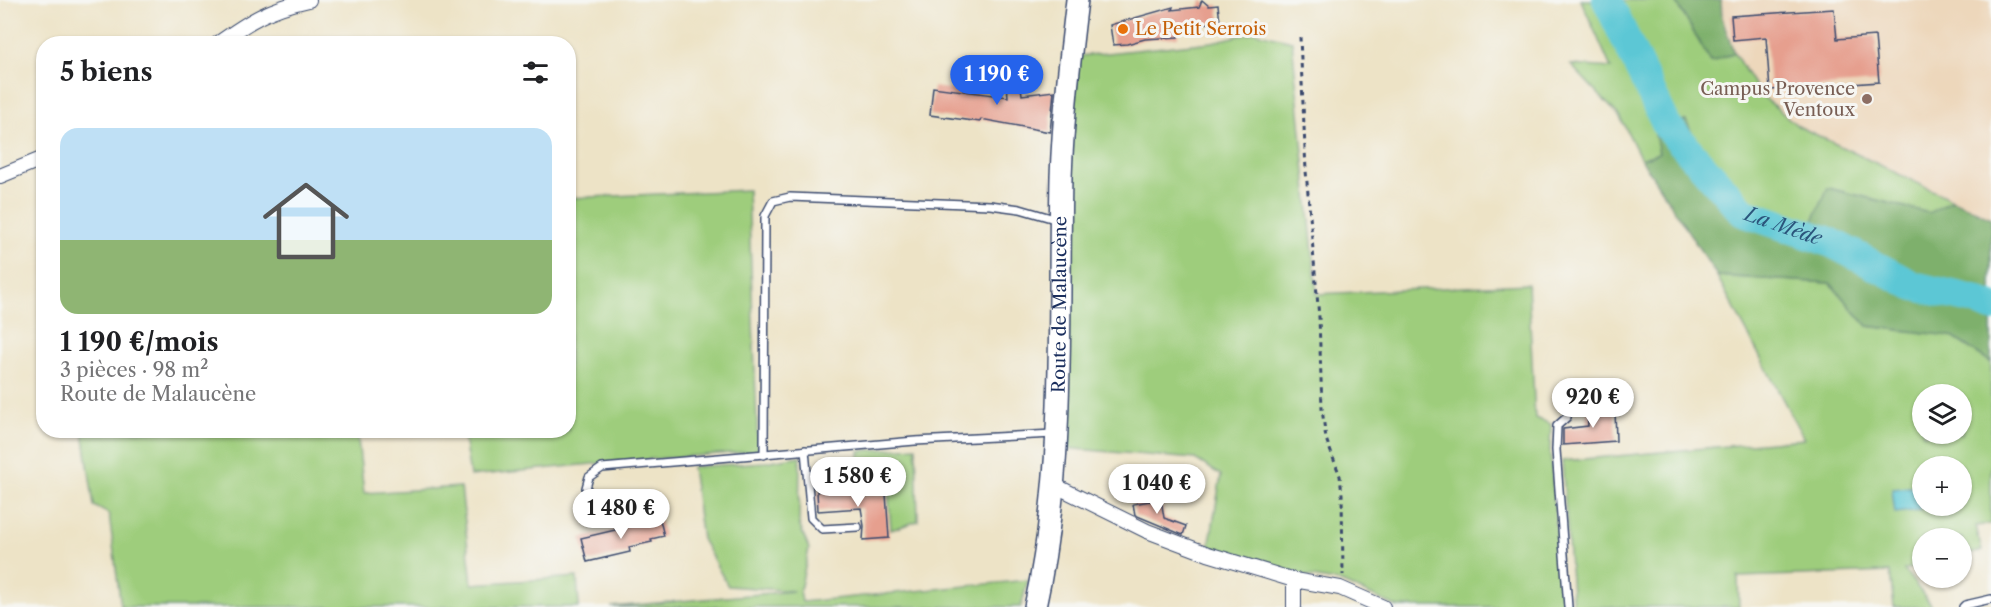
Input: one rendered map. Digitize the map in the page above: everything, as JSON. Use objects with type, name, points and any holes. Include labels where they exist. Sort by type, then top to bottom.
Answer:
[{"type":"main road","name":"Route de Malaucène","points":[[1035,607],[1044,566],[1054,485],[1064,118],[1077,0]]},
{"type":"street","points":[[228,36],[252,19],[283,6],[309,0]]},
{"type":"street","points":[[0,177],[36,161]]},
{"type":"street","points":[[1054,485],[1147,531],[1208,554],[1294,580],[1340,588],[1383,607]]},
{"type":"street","points":[[1294,580],[1294,607]]},
{"type":"lane","points":[[764,455],[765,216],[773,201],[790,197],[990,205],[1020,209],[1060,220]]},
{"type":"lane","points":[[1567,417],[1557,426],[1556,450],[1569,607]]},
{"type":"lane","points":[[590,520],[585,488],[589,477],[602,468],[915,441],[1057,434]]},
{"type":"lane","points":[[805,450],[811,518],[822,529],[858,527]]},
{"type":"lane","points":[[1963,607],[1991,599]]},
{"type":"path","points":[[1300,37],[1301,97],[1319,317],[1322,409],[1326,439],[1340,476],[1342,494],[1344,568],[1340,588]]},
{"type":"shaded area","name":"Campus Provence Ventoux","points":[[1657,0],[1991,0],[1991,218],[1687,73]]},
{"type":"green space","points":[[1581,0],[1675,0],[1711,62],[1734,53],[1760,94],[1798,126],[1953,200],[1929,213],[1828,188],[1808,235],[1743,212],[1714,179],[1686,121],[1659,153],[1641,159],[1620,117],[1571,65],[1611,68]]},
{"type":"green space","points":[[1675,0],[1721,0],[1722,18],[1734,53],[1711,62]]},
{"type":"green space","points":[[1255,32],[1292,41],[1317,294],[1528,284],[1535,418],[1551,424],[1550,451],[1563,607],[1398,607],[1341,582],[1295,574],[1209,548],[1221,475],[1195,459],[1064,448],[1070,145],[1079,56],[1212,42]]},
{"type":"green space","points":[[1652,120],[1686,121],[1714,179],[1743,212],[1807,234],[1828,188],[1929,213],[1953,200],[1991,218],[1991,362],[1951,336],[1867,326],[1830,283],[1717,276],[1641,159],[1659,153]]},
{"type":"green space","points":[[748,190],[758,451],[470,476],[464,438],[576,438],[576,198]]},
{"type":"green space","points":[[1717,276],[1830,283],[1867,326],[1951,336],[1991,362],[1991,524],[1976,526],[1982,551],[1972,554],[1972,528],[1912,528],[1912,568],[1904,570],[1912,580],[1912,588],[1918,588],[1933,607],[1894,607],[1890,572],[1738,577],[1739,607],[1573,607],[1562,461],[1804,439]]},
{"type":"green space","points":[[84,438],[358,438],[364,493],[461,487],[472,584],[577,577],[579,607],[121,607],[109,514],[94,506]]},
{"type":"green space","points":[[916,447],[918,521],[891,530],[888,487],[860,489],[859,451]]},
{"type":"green space","points":[[800,456],[799,524],[809,549],[800,590],[802,602],[1028,580],[1021,607],[611,607],[794,591],[728,586],[702,539],[692,467],[765,462]]},
{"type":"water","points":[[1912,487],[1912,511],[1895,513],[1892,489]]},
{"type":"building","points":[[1202,0],[1209,6],[1218,5],[1220,22],[1177,26],[1178,37],[1145,39],[1113,45],[1110,25],[1173,7],[1172,10],[1199,7]]},
{"type":"building","points":[[1834,9],[1837,39],[1875,36],[1879,82],[1770,90],[1766,37],[1733,40],[1731,16]]},
{"type":"building","points":[[1019,71],[1022,95],[1054,91],[1050,132],[981,119],[980,122],[930,115],[933,87],[1008,97],[1006,72]]},
{"type":"building","points":[[1615,409],[1616,441],[1563,445],[1563,429],[1588,426],[1587,411]]},
{"type":"building","points":[[839,480],[854,480],[855,496],[886,494],[889,538],[863,540],[864,526],[861,508],[818,511],[817,491],[839,488]]},
{"type":"building","points":[[1161,499],[1164,518],[1186,526],[1183,535],[1135,515],[1133,504]]},
{"type":"building","points":[[636,519],[638,525],[660,520],[664,536],[651,539],[652,542],[629,547],[630,552],[587,562],[581,538],[624,528],[623,522]]},
{"type":"waterway","name":"La Mède","points":[[1607,0],[1667,126],[1743,212],[1830,242],[1914,286],[1975,300],[1991,307]]},
{"type":"place","name":"Le Petit Serrois","points":[[1123,29]]},
{"type":"place","name":"Campus Provence Ventoux","points":[[1867,99]]}]
